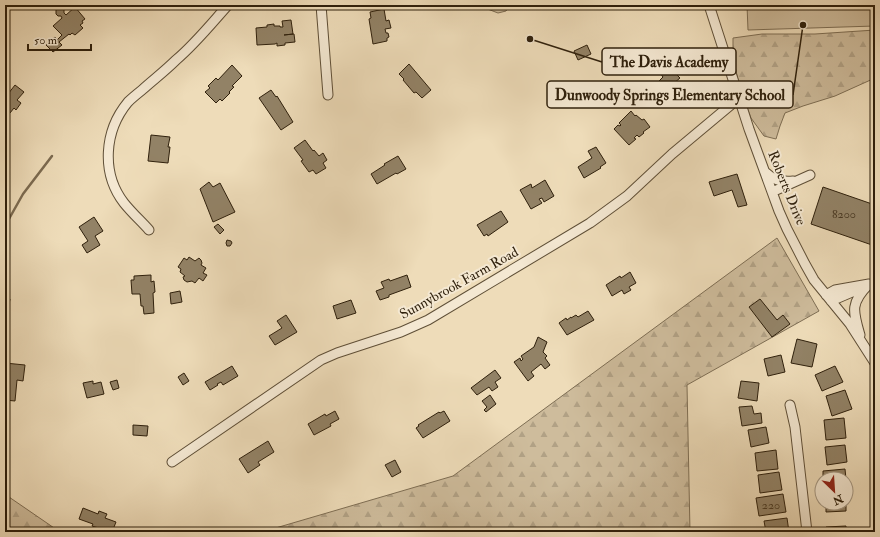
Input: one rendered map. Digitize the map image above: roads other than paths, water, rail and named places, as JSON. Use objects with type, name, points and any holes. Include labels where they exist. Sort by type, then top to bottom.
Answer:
[{"type":"street","points":[[149,230],[124,204],[117,192],[109,167],[108,152],[110,137],[121,110],[129,101],[187,50],[228,5]]},
{"type":"street","points":[[321,5],[328,95]]},
{"type":"street","name":"Roberts Drive","points":[[709,5],[739,98],[782,217],[814,280],[850,324],[875,363]]},
{"type":"street","name":"Sunnybrook Farm Road","points":[[172,462],[321,360],[337,353],[401,332],[428,320],[590,223],[627,196],[672,154],[739,98]]},
{"type":"street","points":[[765,172],[772,178],[782,182],[800,179]]},
{"type":"street","points":[[772,192],[810,175]]},
{"type":"street","points":[[829,298],[835,290],[869,284],[859,295],[855,306],[856,318],[863,344]]},
{"type":"street","points":[[790,405],[796,427],[807,532]]},
{"type":"waterway","points":[[5,226],[23,194],[52,156]]},
{"type":"place","name":"Dunwoody Springs Elementary School","points":[[803,25]]},
{"type":"place","name":"The Davis Academy","points":[[530,39]]}]
